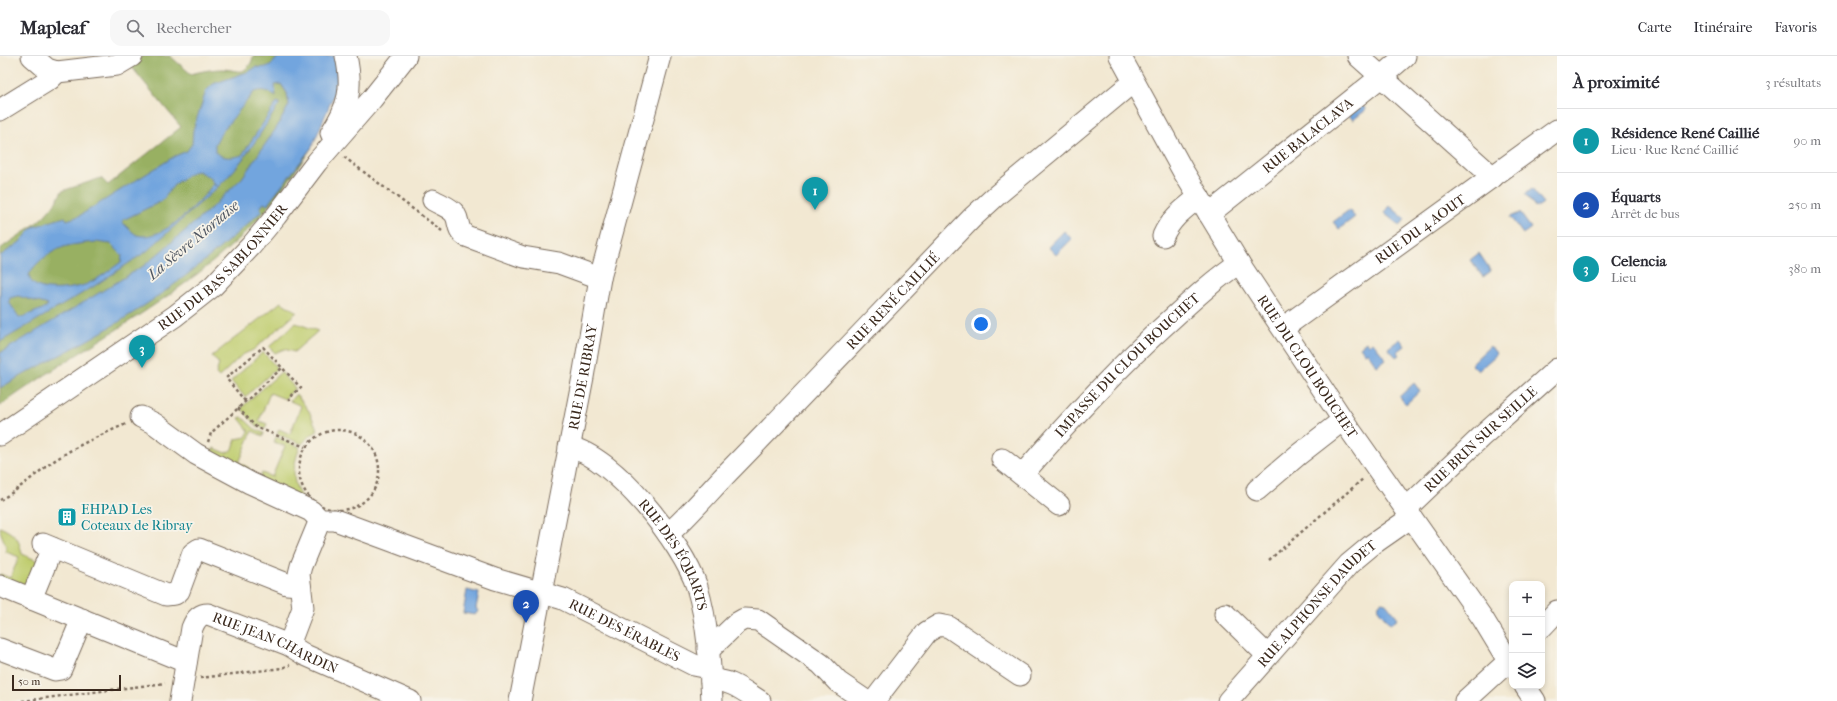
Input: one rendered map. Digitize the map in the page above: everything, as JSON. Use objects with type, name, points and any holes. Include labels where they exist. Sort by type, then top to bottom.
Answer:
[{"type":"street","points":[[32,56],[47,69],[57,72],[117,65],[132,56]]},
{"type":"street","points":[[330,147],[328,138],[344,110],[349,96],[350,84],[346,56]]},
{"type":"street","name":"RUE DU BAS SABLONNIER","points":[[0,434],[175,316],[200,296],[251,246],[330,147],[372,99],[406,56]]},
{"type":"street","name":"RUE DE RIBRAY","points":[[520,701],[600,278],[660,56]]},
{"type":"street","name":"RUE DU CLOU BOUCHET","points":[[1120,56],[1133,82],[1204,206],[1239,263],[1343,420],[1409,512],[1509,659]]},
{"type":"street","points":[[1358,56],[1493,177]]},
{"type":"street","name":"RUE BALACLAVA","points":[[1163,236],[1168,224],[1174,217],[1204,206],[1382,76],[1405,56]]},
{"type":"street","points":[[0,110],[50,79],[57,72]]},
{"type":"street","name":"RUE RENÉ CAILLIÉ","points":[[668,534],[691,513],[732,468],[782,418],[972,218],[1002,190],[1133,82]]},
{"type":"street","name":"RUE DU 4 AOUT","points":[[1283,328],[1557,130]]},
{"type":"street","points":[[433,200],[452,210],[457,219],[459,229],[466,236],[523,257],[558,263],[600,278]]},
{"type":"street","name":"IMPASSE DU CLOU BOUCHET","points":[[1023,474],[1070,420],[1146,342],[1220,276],[1239,263]]},
{"type":"street","name":"RUE BRIN SUR SEILLE","points":[[1409,512],[1411,504],[1449,466],[1557,369]]},
{"type":"street","points":[[142,417],[155,424],[202,458],[311,511],[320,520],[299,574],[303,608],[289,645]]},
{"type":"street","points":[[1257,490],[1298,455],[1343,420]]},
{"type":"street","name":"RUE DES ÉQUARTS","points":[[569,447],[585,452],[619,477],[641,499],[668,534],[692,574],[696,586],[704,619],[710,675]]},
{"type":"street","points":[[1002,458],[1059,505]]},
{"type":"street","name":"RUE ALPHONSE DAUDET","points":[[1228,701],[1267,655],[1349,564],[1373,544],[1406,521],[1409,512]]},
{"type":"street","name":"RUE DES ÉRABLES","points":[[320,520],[335,520],[495,579],[563,599],[694,665],[760,701]]},
{"type":"street","points":[[31,599],[47,546],[166,595],[175,594],[178,591],[193,553],[199,549],[287,584],[300,585]]},
{"type":"street","points":[[0,586],[186,662]]},
{"type":"street","points":[[1545,624],[1557,612]]},
{"type":"street","name":"RUE JEAN CHARDIN","points":[[180,701],[192,628],[198,617],[203,614],[212,615],[289,645],[305,655],[410,701]]},
{"type":"street","points":[[1225,614],[1267,655]]},
{"type":"street","points":[[710,675],[712,647],[737,623],[744,619],[758,620],[821,664],[838,682],[866,701]]},
{"type":"street","points":[[0,649],[55,670],[61,669],[82,620]]},
{"type":"street","points":[[874,701],[927,632],[939,625],[949,627],[1020,675]]},
{"type":"street","points":[[1465,701],[1509,664]]},
{"type":"street","points":[[1527,689],[1535,701]]},
{"type":"path","points":[[330,147],[445,234],[466,236]]},
{"type":"path","points":[[245,401],[226,378],[263,347],[301,388],[293,394],[290,400],[285,400]]},
{"type":"path","points":[[202,458],[211,433],[282,368]]},
{"type":"path","points":[[238,408],[256,428],[305,447]]},
{"type":"path","points":[[0,500],[11,494],[59,457],[100,435],[142,417]]},
{"type":"path","points":[[330,431],[348,431],[360,436],[371,446],[378,463],[379,472],[374,490],[362,503],[347,510],[331,510],[316,504],[305,492],[299,477],[299,461],[305,447],[313,439],[330,431]]},
{"type":"path","points":[[1268,560],[1377,468]]},
{"type":"green space","points":[[143,56],[170,56],[191,74],[219,69],[242,71],[250,65],[253,56],[281,56],[281,84],[287,93],[289,105],[282,118],[312,147],[288,182],[262,215],[243,235],[215,260],[156,304],[0,406],[0,249],[42,218],[50,210],[62,191],[101,178],[108,185],[181,127],[130,65]]},
{"type":"green space","points":[[281,302],[297,312],[253,350],[242,355],[219,377],[216,374],[219,364],[212,356]]},
{"type":"green space","points":[[296,323],[318,331],[294,352],[284,349],[275,353],[269,347]]},
{"type":"green space","points":[[263,352],[277,368],[245,397],[231,381]]},
{"type":"green space","points":[[281,372],[295,388],[285,399],[270,393],[259,421],[267,424],[265,429],[257,426],[241,408]]},
{"type":"green space","points":[[296,394],[309,411],[318,431],[309,436],[302,444],[277,434],[279,429],[290,434],[301,406],[290,401]]},
{"type":"green space","points":[[242,417],[255,429],[264,433],[263,436],[252,431],[239,463],[249,468],[247,473],[210,454],[214,448],[226,453],[233,449],[236,439],[246,437],[249,431],[239,418]]},
{"type":"green space","points":[[276,437],[300,447],[295,462],[294,475],[297,488],[304,502],[258,480],[262,473],[272,477],[285,446],[274,442]]},
{"type":"green space","points":[[0,527],[16,537],[22,554],[38,561],[28,588],[0,577],[0,574],[10,578],[19,557],[6,552]]},
{"type":"water","name":"La Sèvre Niortaise","points":[[279,56],[355,56],[343,73],[312,147],[267,205],[264,203],[260,208],[262,211],[201,264],[153,300],[103,332],[0,388],[0,353],[145,265],[208,211],[242,178],[277,127],[289,105],[287,93],[281,84],[275,85],[276,97],[266,91],[254,92],[221,133],[215,144],[215,152],[221,156],[228,157],[242,155],[277,102],[280,103],[252,147],[218,187],[147,251],[93,287],[0,342],[0,256],[20,242],[33,227],[65,217],[67,220],[79,216],[175,156],[187,151],[192,144],[193,130],[206,91],[213,84],[250,71],[256,67],[266,67]],"holes":[[[198,171],[211,178],[212,182],[218,187],[213,184],[200,201],[180,219],[158,233],[147,236],[137,235],[123,223],[123,220],[162,201],[174,185],[192,172]],[[96,242],[111,244],[122,255],[121,262],[105,274],[87,284],[73,288],[45,288],[37,286],[32,282],[29,275],[32,270],[40,261],[51,253],[67,246]],[[18,296],[48,305],[45,308],[19,317],[9,302],[10,298]]]},
{"type":"water","points":[[1360,102],[1366,110],[1353,120],[1347,113]]},
{"type":"water","points":[[1532,189],[1543,203],[1536,208],[1525,194]]},
{"type":"water","points":[[1390,206],[1405,219],[1400,226],[1384,213]]},
{"type":"water","points":[[1349,210],[1355,217],[1339,229],[1333,222]]},
{"type":"water","points":[[1520,213],[1531,228],[1523,234],[1510,217]]},
{"type":"water","points":[[1064,231],[1072,239],[1056,255],[1048,247]]},
{"type":"water","points":[[1479,253],[1491,271],[1483,277],[1470,260]]},
{"type":"water","points":[[1400,339],[1405,346],[1397,352],[1399,355],[1396,357],[1388,348]]},
{"type":"water","points":[[1366,342],[1368,345],[1372,342],[1386,359],[1377,366],[1367,352],[1365,353],[1360,347]]},
{"type":"water","points":[[1490,346],[1497,354],[1478,371],[1471,364]]},
{"type":"water","points":[[1414,383],[1420,391],[1406,404],[1399,397]]},
{"type":"water","points":[[467,590],[479,593],[476,608],[478,611],[475,615],[463,613]]},
{"type":"water","points":[[1382,602],[1386,603],[1398,618],[1390,624],[1378,609],[1379,604]]},
{"type":"place","name":"Résidence René Caillié","points":[[815,210]]},
{"type":"place","name":"Celencia","points":[[142,368]]},
{"type":"place","name":"EHPAD Les Coteaux de Ribray","points":[[67,517]]},
{"type":"place","name":"Équarts","points":[[526,623]]}]
